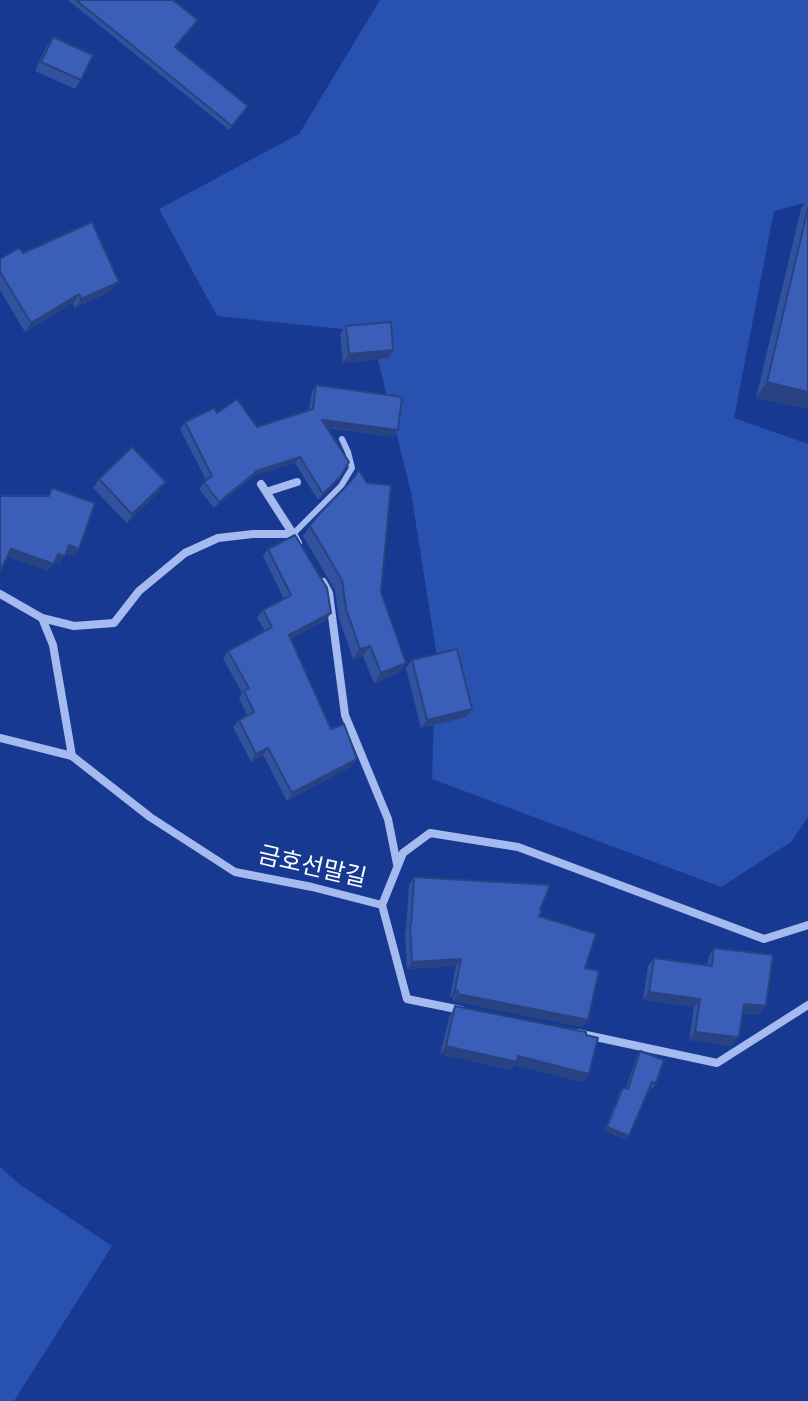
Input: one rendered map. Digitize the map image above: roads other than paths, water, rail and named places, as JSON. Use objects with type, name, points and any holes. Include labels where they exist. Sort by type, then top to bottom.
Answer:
[{"type":"street","points":[[297,482],[263,488],[300,546]]},
{"type":"street","points":[[0,594],[42,618],[74,626],[114,623],[139,591],[185,553],[218,538],[293,534]]},
{"type":"street","points":[[315,569],[329,593],[345,715],[388,819],[397,864]]},
{"type":"street","points":[[42,618],[53,645],[72,756]]},
{"type":"street","name":"금호선말길","points":[[0,738],[72,756],[150,817],[235,872],[382,905],[403,853],[430,833],[518,847],[764,939],[808,925]]},
{"type":"street","points":[[382,905],[407,999],[469,1012]]},
{"type":"street","points":[[562,1030],[717,1063],[808,1005]]},
{"type":"lane","points":[[293,534],[341,486],[352,468],[342,439]]}]
